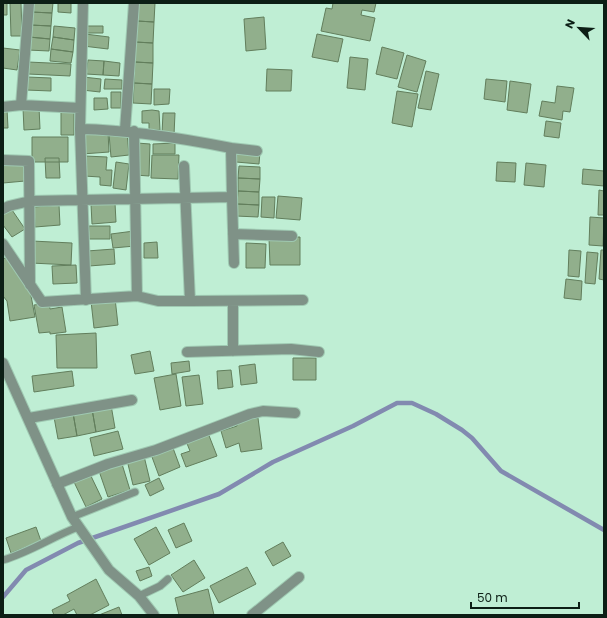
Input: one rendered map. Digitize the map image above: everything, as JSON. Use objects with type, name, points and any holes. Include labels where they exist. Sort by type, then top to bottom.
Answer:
[{"type":"street","points":[[21,105],[29,3]]},
{"type":"street","points":[[83,3],[80,129],[86,300]]},
{"type":"street","points":[[134,3],[129,131],[135,201],[137,296]]},
{"type":"street","points":[[3,107],[21,105],[80,108]]},
{"type":"street","points":[[80,129],[129,131],[177,137],[231,148],[257,151]]},
{"type":"street","points":[[231,148],[234,262]]},
{"type":"street","points":[[3,160],[29,161],[30,285]]},
{"type":"street","points":[[184,166],[190,301]]},
{"type":"street","points":[[3,210],[9,206],[30,202],[83,200],[135,201],[232,197]]},
{"type":"street","points":[[233,234],[292,236]]},
{"type":"street","points":[[3,244],[42,302],[137,296],[158,301],[303,300]]},
{"type":"street","points":[[232,300],[233,351]]},
{"type":"street","points":[[187,352],[291,349],[319,352]]},
{"type":"street","points":[[3,363],[29,418],[72,517],[80,531],[109,570],[139,596],[154,615]]},
{"type":"street","points":[[29,418],[132,400]]},
{"type":"street","points":[[57,484],[108,464],[156,450],[250,414],[263,412],[295,413]]},
{"type":"street","points":[[252,615],[299,577]]},
{"type":"lane","points":[[72,517],[135,492]]},
{"type":"lane","points":[[3,560],[39,547],[58,535],[80,531]]},
{"type":"lane","points":[[139,596],[160,586],[168,579]]},
{"type":"building","points":[[3,3],[7,3],[7,15],[3,15]]},
{"type":"building","points":[[10,3],[21,3],[22,36],[11,36]]},
{"type":"building","points":[[31,3],[53,3],[52,13],[31,12]]},
{"type":"building","points":[[58,3],[71,3],[71,13],[58,12]]},
{"type":"building","points":[[137,3],[155,3],[154,22],[137,21]]},
{"type":"building","points":[[333,3],[376,3],[374,12],[362,10],[361,15],[375,18],[370,41],[321,31],[326,8],[332,9]]},
{"type":"building","points":[[31,12],[52,13],[51,26],[30,25]]},
{"type":"building","points":[[264,17],[266,49],[246,51],[244,19]]},
{"type":"building","points":[[137,21],[154,22],[153,43],[135,42]]},
{"type":"building","points":[[30,25],[51,26],[50,39],[29,37]]},
{"type":"building","points":[[54,26],[75,28],[74,40],[53,37]]},
{"type":"building","points":[[85,26],[103,26],[103,33],[85,33]]},
{"type":"building","points":[[85,34],[109,37],[108,49],[83,46]]},
{"type":"building","points":[[317,34],[343,39],[338,62],[312,57]]},
{"type":"building","points":[[29,37],[50,39],[49,51],[28,50]]},
{"type":"building","points":[[53,37],[74,40],[73,52],[51,49]]},
{"type":"building","points":[[135,42],[153,43],[153,63],[135,62]]},
{"type":"building","points":[[382,47],[404,53],[397,79],[376,74]]},
{"type":"building","points":[[3,48],[20,50],[17,70],[3,68]]},
{"type":"building","points":[[51,49],[73,52],[71,63],[50,61]]},
{"type":"building","points":[[407,55],[426,61],[417,92],[398,87]]},
{"type":"building","points":[[350,57],[368,59],[365,90],[347,88]]},
{"type":"building","points":[[88,60],[104,61],[103,75],[86,74]]},
{"type":"building","points":[[104,61],[120,63],[119,76],[103,75]]},
{"type":"building","points":[[28,62],[71,64],[70,76],[28,74]]},
{"type":"building","points":[[135,62],[153,63],[152,84],[134,83]]},
{"type":"building","points":[[267,69],[292,70],[291,91],[266,91]]},
{"type":"building","points":[[426,71],[439,74],[431,110],[418,108]]},
{"type":"building","points":[[27,77],[51,78],[51,91],[26,90]]},
{"type":"building","points":[[83,77],[101,79],[100,92],[82,90]]},
{"type":"building","points":[[105,79],[122,80],[122,89],[104,89]]},
{"type":"building","points":[[486,79],[507,81],[505,102],[484,99]]},
{"type":"building","points":[[510,81],[531,84],[527,113],[507,110]]},
{"type":"building","points":[[134,83],[152,84],[151,104],[133,103]]},
{"type":"building","points":[[557,86],[574,88],[570,112],[563,111],[562,120],[539,116],[542,101],[555,103]]},
{"type":"building","points":[[154,89],[170,89],[169,104],[154,105]]},
{"type":"building","points":[[397,91],[418,94],[412,127],[392,123]]},
{"type":"building","points":[[111,92],[121,92],[121,108],[111,108]]},
{"type":"building","points":[[94,98],[107,98],[108,109],[94,110]]},
{"type":"building","points":[[39,107],[40,129],[24,130],[23,108]]},
{"type":"building","points":[[3,109],[7,109],[8,128],[3,128]]},
{"type":"building","points":[[61,109],[74,109],[74,135],[61,135]]},
{"type":"building","points":[[142,111],[159,111],[160,130],[149,130],[149,123],[142,123]]},
{"type":"building","points":[[163,113],[175,113],[174,135],[162,134]]},
{"type":"building","points":[[546,121],[561,123],[559,138],[544,136]]},
{"type":"building","points":[[108,132],[109,152],[82,154],[81,134]]},
{"type":"building","points":[[127,132],[129,155],[111,157],[109,134]]},
{"type":"building","points":[[32,137],[68,137],[68,162],[32,162]]},
{"type":"building","points":[[137,143],[150,144],[149,176],[135,175]]},
{"type":"building","points":[[175,143],[175,154],[153,154],[153,144]]},
{"type":"building","points":[[237,150],[260,152],[259,164],[236,162]]},
{"type":"building","points":[[152,155],[179,155],[178,179],[151,178]]},
{"type":"building","points":[[85,156],[107,157],[106,170],[112,170],[111,186],[100,185],[100,177],[84,176]]},
{"type":"building","points":[[45,158],[59,158],[60,178],[46,178]]},
{"type":"building","points":[[23,161],[25,181],[3,183],[3,163]]},
{"type":"building","points":[[116,162],[129,164],[126,190],[113,188]]},
{"type":"building","points":[[497,162],[516,163],[515,182],[496,181]]},
{"type":"building","points":[[526,163],[546,165],[544,187],[524,185]]},
{"type":"building","points":[[239,166],[260,167],[260,179],[238,178]]},
{"type":"building","points":[[583,169],[604,171],[604,186],[582,184]]},
{"type":"building","points":[[238,178],[260,179],[259,192],[238,191]]},
{"type":"building","points":[[599,190],[604,191],[604,215],[598,215]]},
{"type":"building","points":[[238,191],[259,192],[259,205],[237,204]]},
{"type":"building","points":[[278,196],[302,198],[300,220],[276,218]]},
{"type":"building","points":[[262,197],[275,197],[274,218],[261,217]]},
{"type":"building","points":[[115,203],[116,222],[92,224],[91,204]]},
{"type":"building","points":[[237,204],[259,205],[258,217],[236,216]]},
{"type":"building","points":[[59,205],[60,225],[35,227],[34,207]]},
{"type":"building","points":[[10,207],[25,229],[12,237],[3,225],[3,212]]},
{"type":"building","points":[[590,217],[604,218],[603,246],[589,245]]},
{"type":"building","points":[[89,226],[110,226],[110,239],[88,239]]},
{"type":"building","points":[[134,231],[135,246],[113,248],[111,234]]},
{"type":"building","points":[[300,237],[300,265],[270,265],[269,238]]},
{"type":"building","points":[[32,241],[72,243],[71,265],[31,263]]},
{"type":"building","points":[[157,242],[158,258],[144,258],[144,243]]},
{"type":"building","points":[[246,243],[266,244],[265,268],[246,268]]},
{"type":"building","points":[[114,249],[115,264],[89,266],[87,251]]},
{"type":"building","points":[[569,250],[581,251],[579,277],[568,276]]},
{"type":"building","points":[[601,250],[604,250],[604,280],[599,279]]},
{"type":"building","points":[[587,252],[598,253],[595,284],[585,283]]},
{"type":"building","points":[[9,256],[29,285],[35,317],[10,321],[7,301],[3,296],[3,259]]},
{"type":"building","points":[[76,265],[77,283],[53,284],[52,266]]},
{"type":"building","points":[[566,279],[582,281],[581,300],[564,298]]},
{"type":"building","points":[[115,298],[118,325],[94,328],[91,301]]},
{"type":"building","points":[[49,303],[50,309],[62,307],[66,332],[50,334],[50,332],[39,333],[34,305]]},
{"type":"building","points":[[96,333],[97,368],[57,368],[56,335]]},
{"type":"building","points":[[150,351],[154,371],[135,374],[131,355]]},
{"type":"building","points":[[293,358],[316,358],[316,380],[293,380]]},
{"type":"building","points":[[189,361],[190,371],[172,374],[171,363]]},
{"type":"building","points":[[255,364],[257,383],[241,385],[239,366]]},
{"type":"building","points":[[231,370],[233,387],[218,389],[217,371]]},
{"type":"building","points":[[72,371],[74,386],[34,392],[32,376]]},
{"type":"building","points":[[176,374],[181,406],[160,410],[154,378]]},
{"type":"building","points":[[199,375],[203,404],[186,406],[182,377]]},
{"type":"building","points":[[111,405],[115,428],[96,432],[92,409]]},
{"type":"building","points":[[92,409],[96,432],[77,436],[73,413]]},
{"type":"building","points":[[73,413],[77,436],[58,439],[54,417]]},
{"type":"building","points":[[258,418],[262,449],[241,452],[239,443],[226,448],[221,431],[237,426],[236,421]]},
{"type":"building","points":[[118,431],[123,449],[94,456],[90,438]]},
{"type":"building","points":[[208,433],[217,456],[186,467],[181,454],[190,451],[186,441]]},
{"type":"building","points":[[173,448],[180,467],[159,476],[152,457]]},
{"type":"building","points":[[144,456],[150,481],[133,485],[127,460]]},
{"type":"building","points":[[122,464],[130,490],[108,497],[99,471]]},
{"type":"building","points":[[90,474],[102,499],[86,507],[74,482]]},
{"type":"building","points":[[159,478],[164,489],[150,496],[145,485]]},
{"type":"building","points":[[184,523],[192,541],[176,548],[168,530]]},
{"type":"building","points":[[36,527],[41,541],[11,553],[6,538]]},
{"type":"building","points":[[156,527],[170,553],[149,565],[134,539]]},
{"type":"building","points":[[283,542],[291,556],[273,566],[265,552]]},
{"type":"building","points":[[194,560],[205,578],[183,592],[171,575]]},
{"type":"building","points":[[149,567],[152,576],[140,581],[136,571]]},
{"type":"building","points":[[247,567],[256,584],[219,603],[210,586]]},
{"type":"building","points":[[96,579],[109,605],[90,615],[77,615],[74,609],[63,615],[54,615],[52,610],[70,601],[67,595]]},
{"type":"building","points":[[208,589],[214,615],[179,615],[175,598]]},
{"type":"building","points":[[119,607],[122,615],[99,615]]},
{"type":"waterway","points":[[3,597],[26,570],[78,543],[219,494],[273,462],[353,426],[397,403],[412,403],[436,414],[472,438],[501,471],[604,530]]}]
